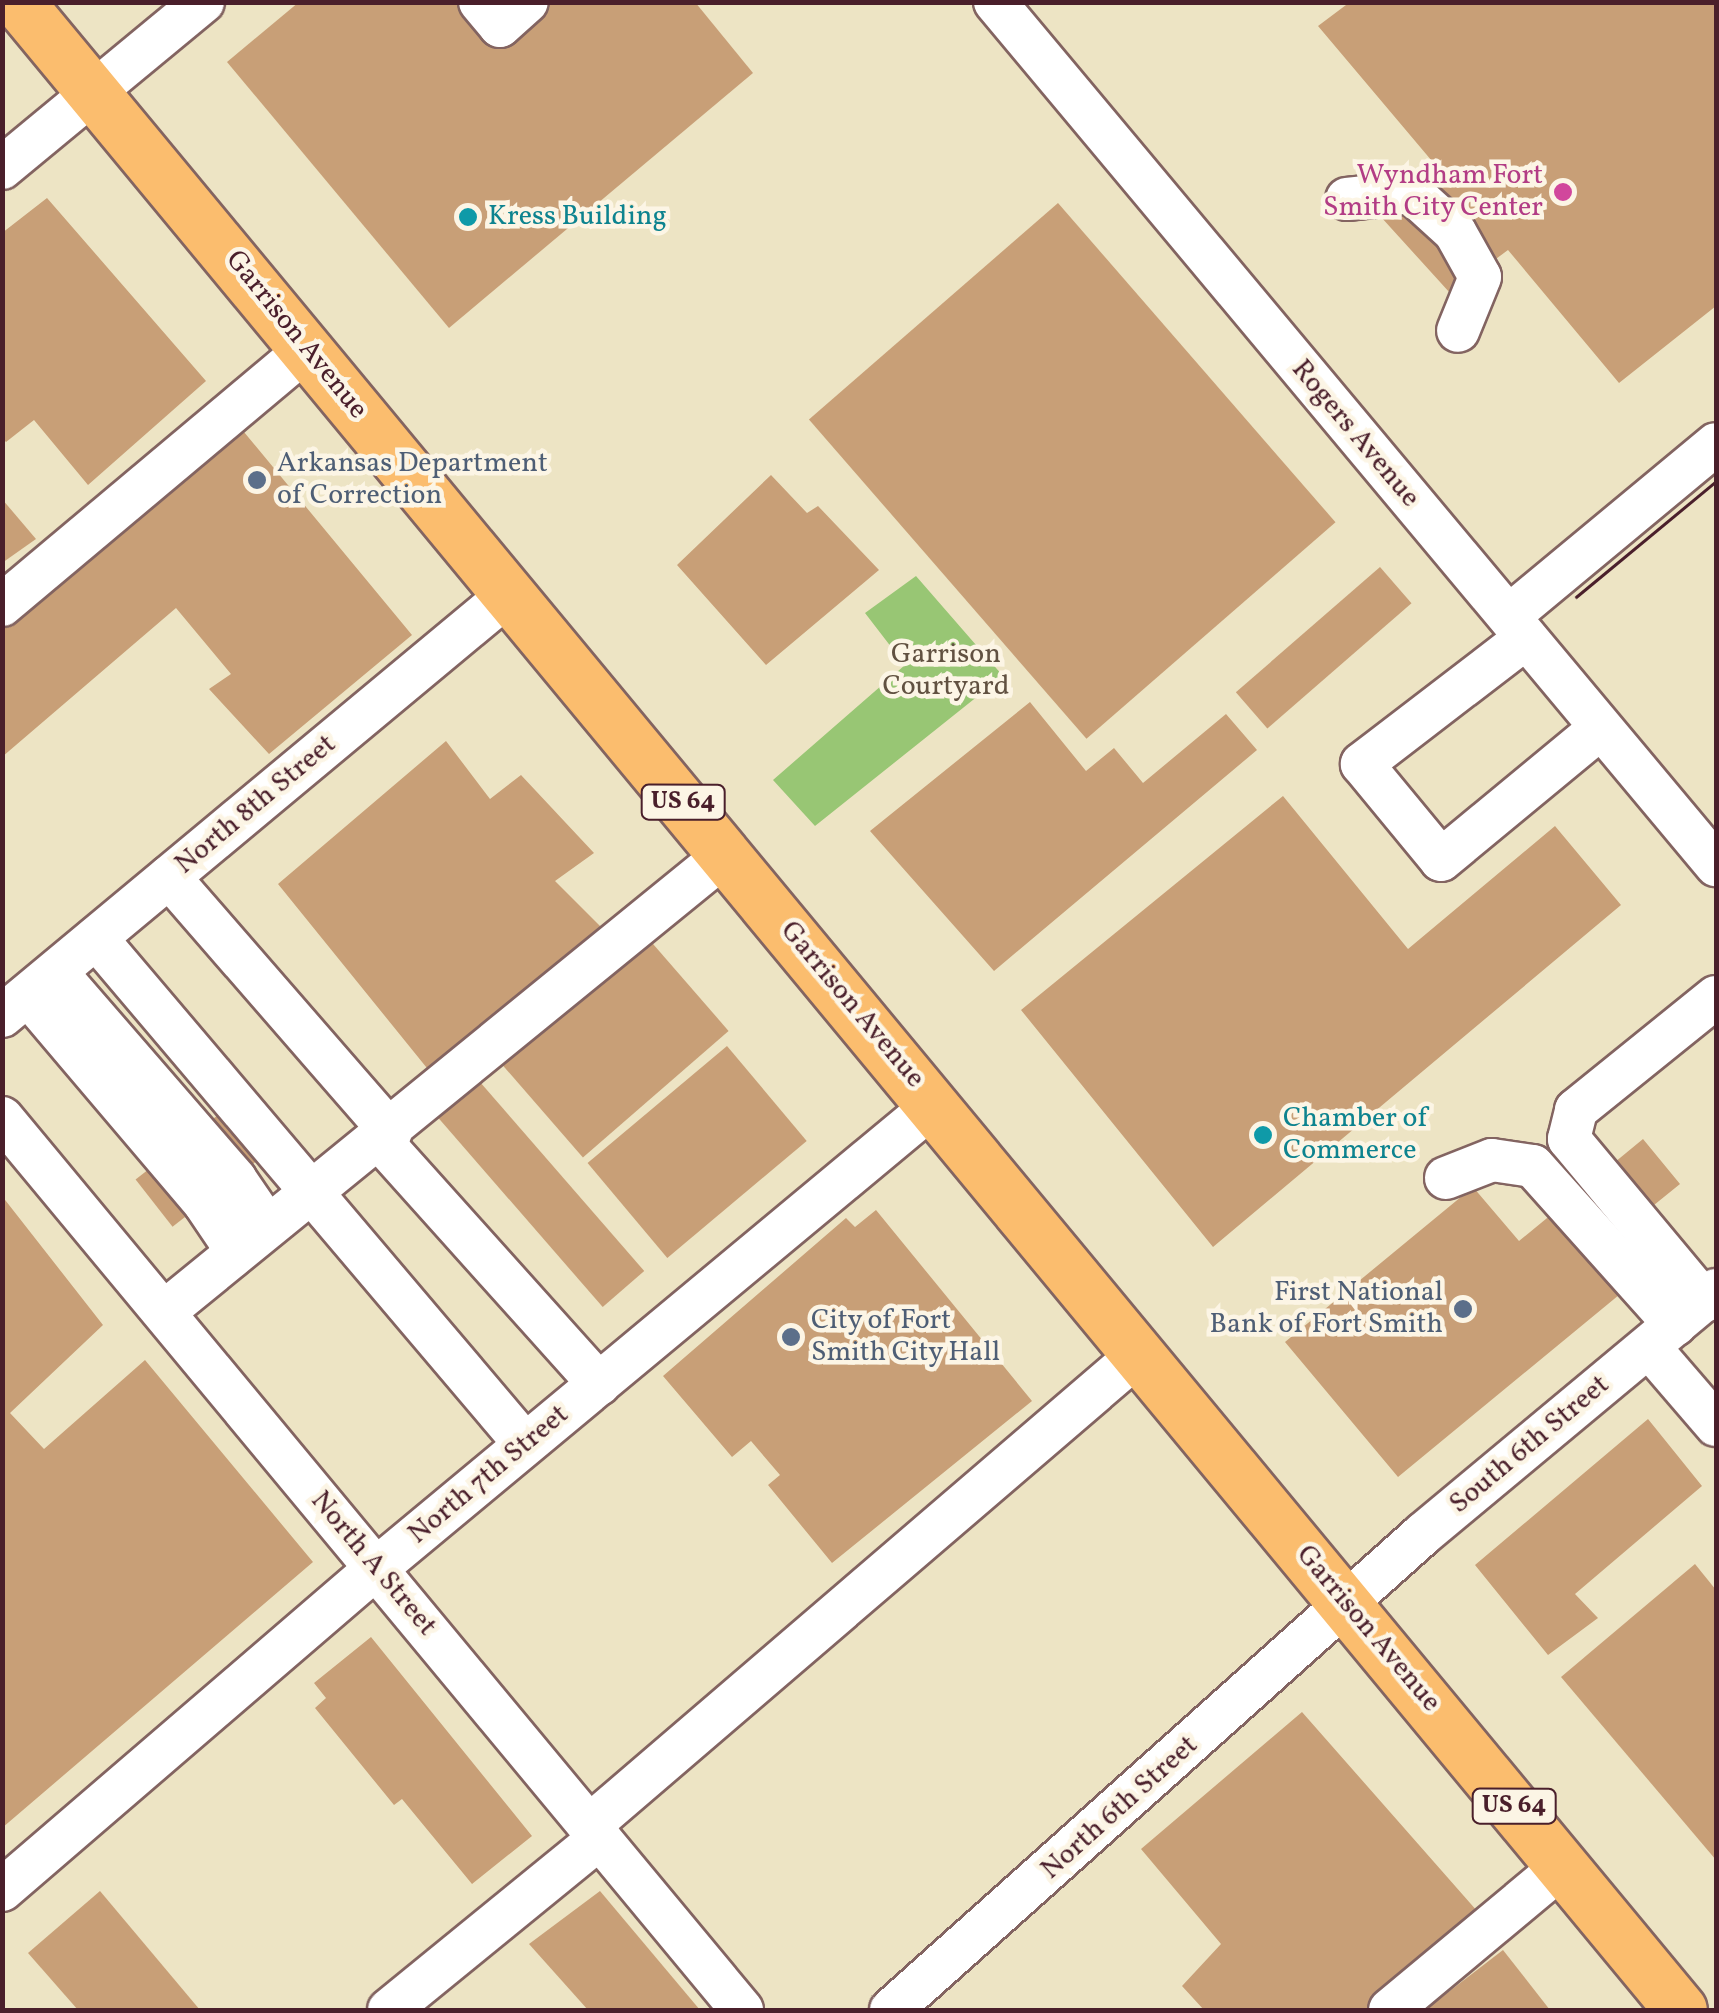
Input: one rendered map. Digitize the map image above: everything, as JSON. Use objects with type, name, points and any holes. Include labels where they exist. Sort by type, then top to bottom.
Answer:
[{"type":"main road","name":"Garrison Avenue","points":[[18,2],[935,1104],[1681,2010]]},
{"type":"street","points":[[2,168],[202,2]]},
{"type":"street","points":[[480,2],[500,26],[528,2]]},
{"type":"street","name":"Rogers Avenue","points":[[995,2],[1517,627],[1598,730],[1716,865]]},
{"type":"street","points":[[1347,200],[1411,192],[1455,232],[1480,278],[1458,331]]},
{"type":"street","points":[[2,605],[307,348]]},
{"type":"street","points":[[1598,730],[1441,860],[1362,764],[1716,444]]},
{"type":"street","name":"North 8th Street","points":[[29,994],[509,594]]},
{"type":"street","points":[[164,1312],[385,1136],[726,854]]},
{"type":"street","points":[[169,877],[598,1384]]},
{"type":"street","points":[[96,938],[526,1444]]},
{"type":"street","points":[[29,994],[96,1049],[235,1179],[240,1250]]},
{"type":"street","points":[[1554,1155],[1576,1110],[1716,997]]},
{"type":"street","points":[[96,1049],[99,1109],[213,1247],[240,1250]]},
{"type":"street","name":"North 7th Street","points":[[2,1890],[376,1568],[935,1104]]},
{"type":"street","name":"North A Street","points":[[2,1118],[742,2010]]},
{"type":"street","points":[[1446,1178],[1492,1160],[1554,1155],[1593,1140],[1677,1237],[1656,1277]]},
{"type":"street","points":[[1554,1155],[1686,1316],[1716,1425]]},
{"type":"street","name":"South 6th Street","points":[[1347,1602],[1686,1316]]},
{"type":"street","points":[[390,2010],[1139,1354]]},
{"type":"street","name":"North 6th Street","points":[[891,2010],[1347,1602]]},
{"type":"street","points":[[1390,2010],[1563,1866]]},
{"type":"green space","name":"Garrison Courtyard","points":[[916,576],[1003,676],[815,826],[773,780],[905,665],[865,613]]},
{"type":"building","name":"Kress Building","points":[[299,2],[695,2],[753,73],[449,328],[227,62]]},
{"type":"building","name":"Wyndham Fort Smith City Center","points":[[1350,2],[1716,2],[1716,306],[1619,383],[1508,250],[1450,293],[1381,217],[1437,167],[1318,26]]},
{"type":"building","points":[[47,198],[206,381],[88,485],[34,420],[6,442],[2,438],[2,233]]},
{"type":"building","points":[[1058,203],[1336,522],[1086,739],[809,419]]},
{"type":"building","points":[[239,426],[412,635],[269,754],[209,689],[231,674],[176,608],[2,757],[2,626]]},
{"type":"building","points":[[771,475],[807,513],[818,506],[879,570],[766,665],[677,565]]},
{"type":"building","points":[[2,499],[36,539],[2,563]]},
{"type":"building","points":[[1380,567],[1411,603],[1267,729],[1236,692]]},
{"type":"building","points":[[1030,702],[1086,771],[1114,748],[1143,783],[1226,714],[1257,750],[994,971],[870,831]]},
{"type":"building","points":[[446,741],[490,799],[521,775],[594,853],[555,881],[610,936],[435,1078],[278,884]]},
{"type":"building","points":[[1283,796],[1408,949],[1555,826],[1621,905],[1213,1247],[1021,1010]]},
{"type":"building","points":[[640,929],[729,1031],[583,1158],[494,1056]]},
{"type":"building","points":[[727,1046],[807,1141],[667,1258],[588,1163]]},
{"type":"building","points":[[473,1074],[644,1271],[603,1307],[431,1110]]},
{"type":"building","points":[[227,1108],[264,1155],[173,1227],[136,1179]]},
{"type":"building","name":"First National Bank of Fort Smith","points":[[1643,1139],[1680,1184],[1612,1239],[1642,1276],[1398,1477],[1285,1342],[1473,1187],[1519,1241]]},
{"type":"building","points":[[2,1196],[103,1325],[10,1413],[44,1449],[145,1360],[313,1562],[2,1828]]},
{"type":"building","points":[[876,1210],[1032,1401],[832,1563],[768,1485],[780,1475],[751,1441],[732,1457],[663,1376],[846,1218],[855,1227]]},
{"type":"building","points":[[1648,1419],[1702,1486],[1575,1594],[1598,1618],[1548,1655],[1475,1565]]},
{"type":"building","points":[[1695,1564],[1716,1590],[1716,1860],[1561,1677]]},
{"type":"building","points":[[371,1637],[532,1836],[472,1884],[402,1799],[394,1805],[315,1708],[326,1698],[314,1683]]},
{"type":"building","points":[[1302,1712],[1485,1920],[1371,2010],[1204,2010],[1182,1986],[1221,1944],[1141,1849]]},
{"type":"building","points":[[100,1891],[200,2010],[78,2010],[28,1953]]},
{"type":"building","points":[[600,1891],[700,2010],[588,2010],[529,1944]]},
{"type":"building","points":[[1503,1950],[1550,2010],[1425,2010]]},
{"type":"tram line","points":[[1576,597],[1716,481]]},
{"type":"place","name":"Wyndham Fort Smith City Center","points":[[1563,192]]},
{"type":"place","name":"Kress Building","points":[[468,217]]},
{"type":"place","name":"Arkansas Department of Correction","points":[[257,480]]},
{"type":"place","name":"Chamber of Commerce","points":[[1263,1135]]},
{"type":"place","name":"First National Bank of Fort Smith","points":[[1463,1309]]},
{"type":"place","name":"City of Fort Smith City Hall","points":[[791,1337]]}]
